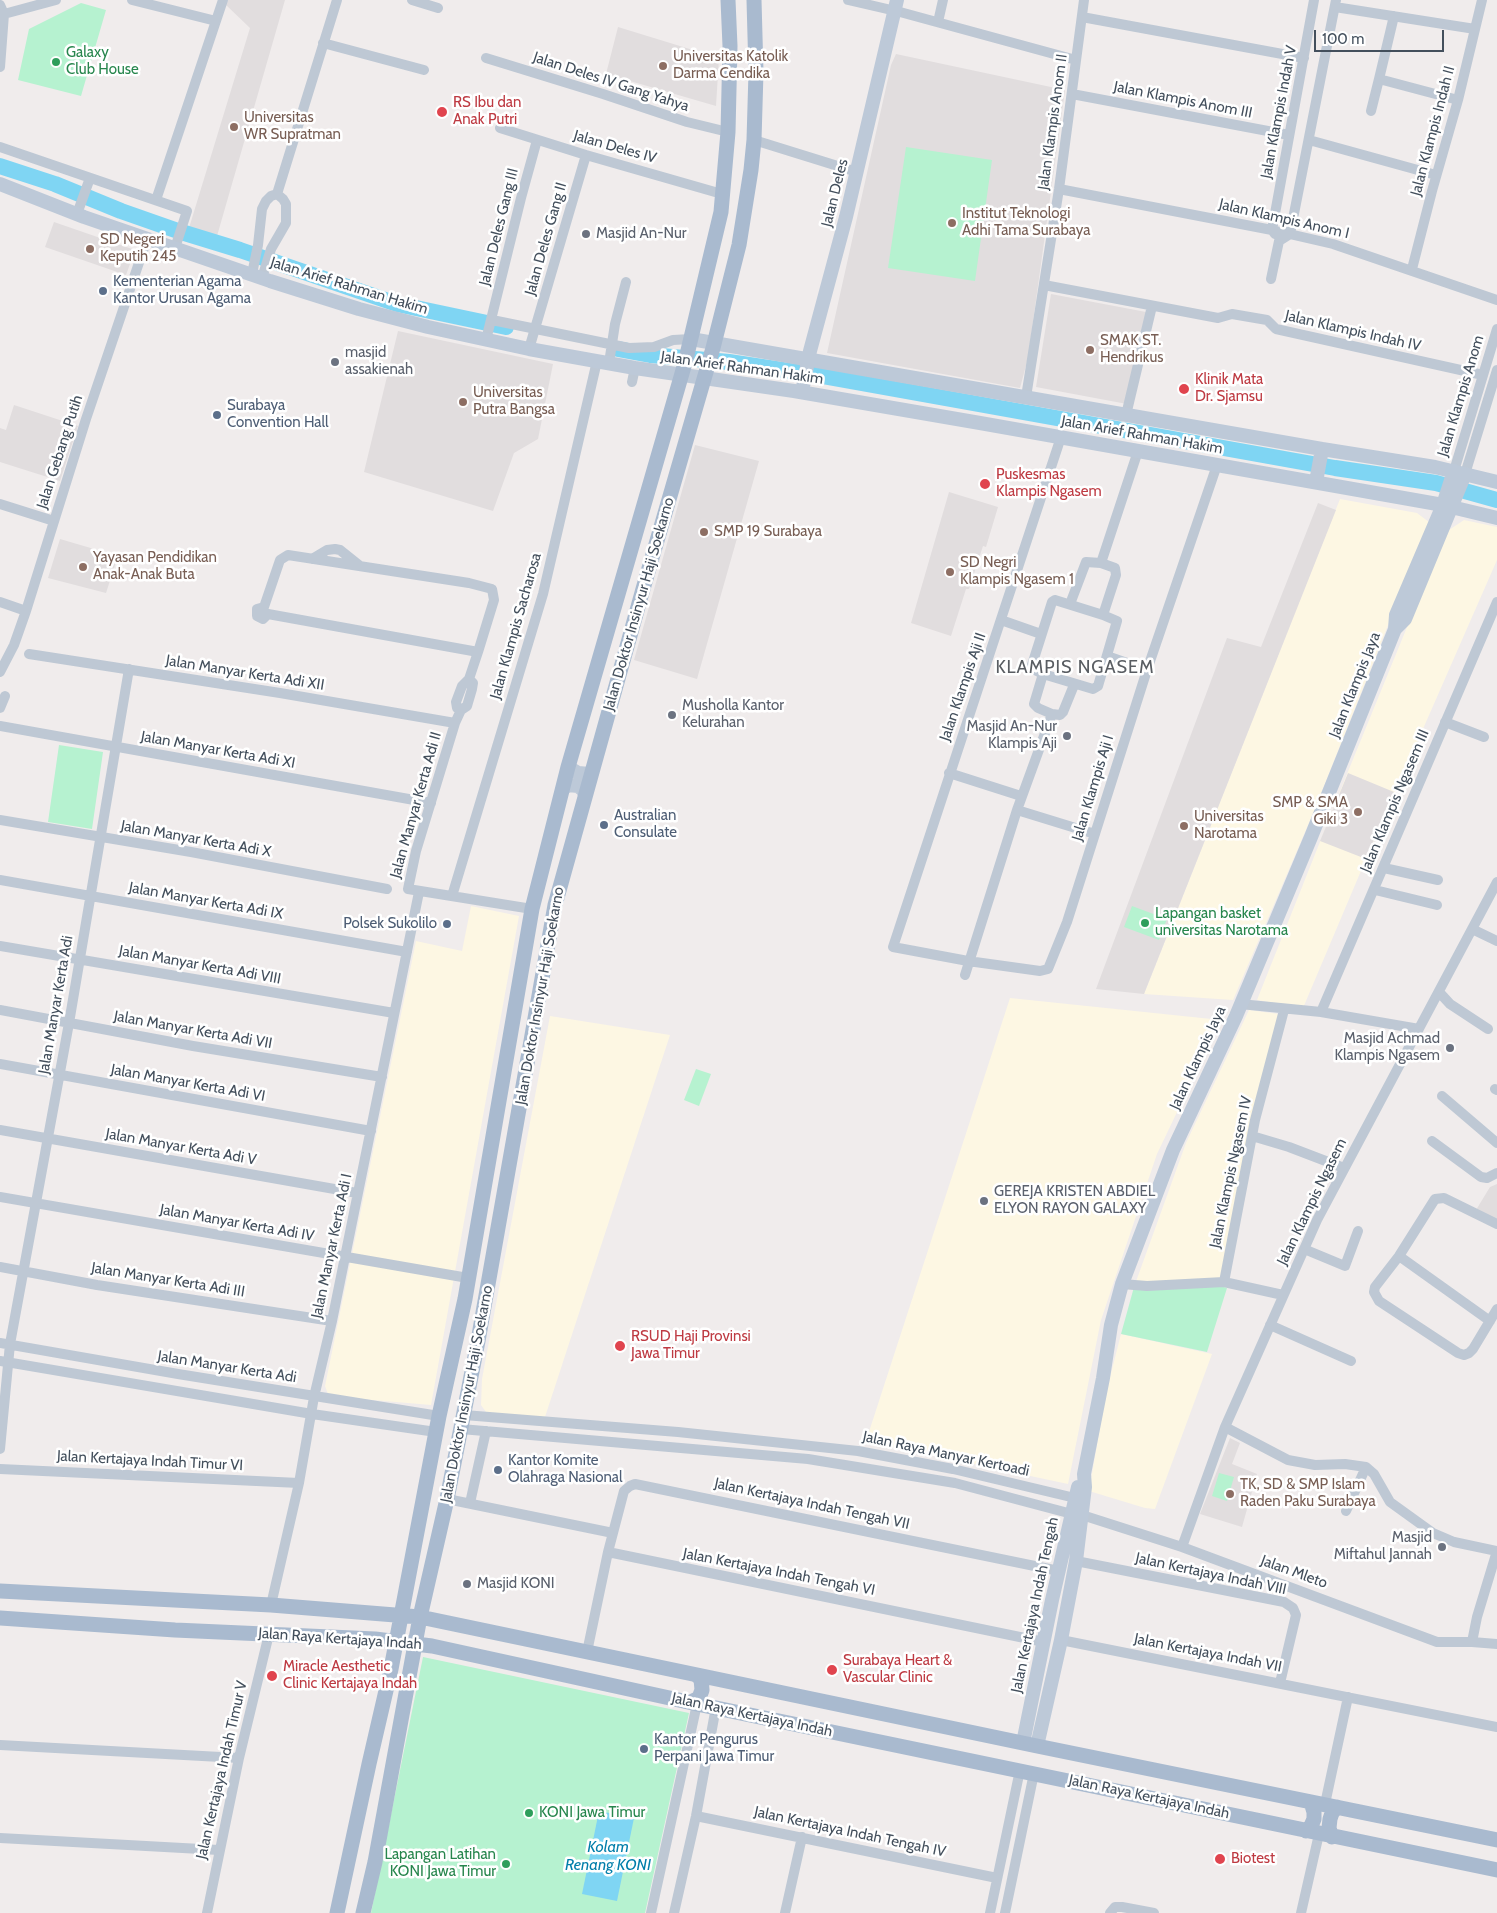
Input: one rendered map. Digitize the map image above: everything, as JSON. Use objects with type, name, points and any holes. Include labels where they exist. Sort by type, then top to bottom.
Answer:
[{"type":"main road","name":"Jalan Doktor Insinyur Haji Soekarno","points":[[338,1913],[366,1774],[402,1614],[438,1424],[449,1380],[532,909],[568,768],[690,342],[721,212],[728,132],[730,46],[728,0]]},
{"type":"main road","name":"Jalan Doktor Insinyur Haji Soekarno","points":[[363,1913],[375,1862],[420,1617],[462,1422],[554,905],[706,372],[740,245],[754,140],[756,64],[754,0]]},
{"type":"main road","name":"Jalan Deles","points":[[802,388],[896,5]]},
{"type":"main road","name":"Jalan Arief Rahman Hakim","points":[[0,184],[82,210],[146,239],[176,245],[380,314],[490,328],[532,336],[605,361],[634,375],[682,368],[802,388],[1217,465],[1449,503],[1497,518]]},
{"type":"main road","name":"Jalan Arief Rahman Hakim","points":[[690,342],[807,363],[1026,396],[1320,455],[1497,482]]},
{"type":"main road","points":[[1316,480],[1320,455]]},
{"type":"main road","name":"Jalan Klampis Jaya","points":[[1077,1508],[1085,1487],[1084,1474],[1103,1378],[1111,1325],[1122,1284],[1173,1150],[1240,1004],[1311,837],[1395,629],[1405,619],[1458,476]]},
{"type":"main road","points":[[568,768],[578,773],[590,774]]},
{"type":"main road","points":[[563,789],[568,785],[578,786],[585,795]]},
{"type":"main road","points":[[467,1285],[487,1289]]},
{"type":"main road","name":"Jalan Kertajaya Indah Tengah","points":[[1030,1745],[1044,1712],[1061,1640],[1076,1561],[1073,1537],[1077,1508]]},
{"type":"main road","name":"Jalan Kertajaya Indah Tengah","points":[[1030,1745],[1030,1709],[1058,1571],[1073,1537]]},
{"type":"main road","name":"Jalan Raya Kertajaya Indah","points":[[0,1591],[271,1605],[402,1614],[1497,1840]]},
{"type":"main road","name":"Jalan Raya Kertajaya Indah","points":[[0,1618],[175,1630],[375,1639],[416,1644],[1497,1870]]},
{"type":"main road","points":[[694,1703],[699,1698],[702,1690],[701,1680],[696,1675]]},
{"type":"main road","points":[[720,1708],[718,1695],[722,1686],[729,1681]]},
{"type":"main road","points":[[1030,1709],[1044,1712]]},
{"type":"main road","points":[[1324,1804],[1332,1813],[1329,1828],[1319,1834],[1312,1826],[1314,1812],[1324,1804]]},
{"type":"main road","points":[[354,1913],[363,1874],[375,1862]]},
{"type":"street","points":[[0,67],[2,10],[56,0]]},
{"type":"street","points":[[132,0],[216,21]]},
{"type":"street","points":[[156,200],[223,0]]},
{"type":"street","points":[[277,194],[337,0]]},
{"type":"street","points":[[412,0],[438,8]]},
{"type":"street","points":[[848,0],[896,5],[938,22],[1076,60]]},
{"type":"street","points":[[938,22],[943,0]]},
{"type":"street","name":"Jalan Klampis Anom II","points":[[1026,396],[1059,189],[1084,0]]},
{"type":"street","name":"Jalan Klampis Indah V","points":[[1272,230],[1314,0]]},
{"type":"street","name":"Jalan Klampis Indah II","points":[[1412,269],[1436,175],[1458,100],[1482,0]]},
{"type":"street","points":[[1279,241],[1290,234],[1335,3],[1394,16],[1475,30]]},
{"type":"street","points":[[1371,111],[1394,16]]},
{"type":"street","points":[[1082,17],[1304,58]]},
{"type":"street","points":[[323,42],[424,70]]},
{"type":"street","name":"Jalan Deles IV Gang Yahya","points":[[486,58],[604,94],[693,124],[728,132]]},
{"type":"street","points":[[1379,79],[1458,100]]},
{"type":"street","name":"Jalan Klampis Anom III","points":[[1072,94],[1289,135]]},
{"type":"street","name":"Jalan Deles IV","points":[[500,128],[722,194]]},
{"type":"street","name":"Jalan Deles Gang III","points":[[490,328],[521,198],[538,140]]},
{"type":"street","points":[[754,140],[856,172]]},
{"type":"street","points":[[1308,140],[1436,175]]},
{"type":"street","points":[[0,147],[92,184],[156,200],[186,216],[176,245]]},
{"type":"street","name":"Jalan Deles Gang II","points":[[532,336],[586,155]]},
{"type":"street","points":[[82,210],[92,184]]},
{"type":"street","name":"Jalan Klampis Anom I","points":[[1059,189],[1272,230],[1333,244],[1494,298]]},
{"type":"street","points":[[260,272],[255,260],[262,210],[266,201],[271,196],[277,194]]},
{"type":"street","points":[[260,272],[286,223],[286,204],[277,194]]},
{"type":"street","points":[[1271,279],[1279,241],[1272,230]]},
{"type":"street","name":"Jalan Gebang Putih","points":[[0,672],[14,645],[26,611],[146,239]]},
{"type":"street","points":[[259,241],[274,245]]},
{"type":"street","name":"Jalan Klampis Sacharosa","points":[[452,896],[542,594],[605,361],[611,346],[626,282]]},
{"type":"street","name":"Jalan Klampis Indah IV","points":[[1044,284],[1218,318],[1232,314],[1267,320],[1276,329],[1483,375]]},
{"type":"street","points":[[1126,415],[1152,306]]},
{"type":"street","points":[[490,328],[532,336],[639,348],[654,347],[673,340],[690,342]]},
{"type":"street","name":"Jalan Klampis Anom","points":[[1458,476],[1462,442],[1497,329]]},
{"type":"street","name":"Jalan Klampis Anom","points":[[1458,476],[1475,445],[1497,370]]},
{"type":"street","name":"Jalan Klampis Aji II","points":[[893,947],[1061,437]]},
{"type":"street","points":[[1462,442],[1475,445]]},
{"type":"street","points":[[1101,563],[1138,451]]},
{"type":"street","name":"Jalan Klampis Aji I","points":[[893,947],[968,961],[1040,971],[1048,969],[1067,922],[1147,670],[1217,465]]},
{"type":"street","points":[[0,504],[54,521]]},
{"type":"street","points":[[288,555],[469,583],[492,589],[494,600],[478,652],[266,611],[277,566],[282,558],[288,555]]},
{"type":"street","points":[[1070,604],[1086,562],[1101,563],[1114,568],[1116,576],[1102,614]]},
{"type":"street","points":[[1053,601],[1102,614],[1117,621],[1096,688],[1089,689],[1074,685],[1031,668],[1053,601]]},
{"type":"street","points":[[0,602],[26,611]]},
{"type":"street","name":"Jalan Klampis Ngasem III","points":[[1321,1012],[1497,602]]},
{"type":"street","points":[[1001,620],[1041,634]]},
{"type":"street","name":"Jalan Manyar Kerta Adi II","points":[[478,652],[469,679],[473,684],[467,706],[460,710],[455,724],[408,886],[411,890],[420,892],[532,909]]},
{"type":"street","name":"Jalan Manyar Kerta Adi XII","points":[[29,654],[280,692],[455,724]]},
{"type":"street","points":[[1107,656],[1147,670]]},
{"type":"street","name":"Jalan Manyar Kerta Adi","points":[[0,1449],[6,1353],[37,1203],[129,669]]},
{"type":"street","points":[[1043,674],[1034,704],[1038,708],[1052,714],[1060,715],[1063,712],[1074,685]]},
{"type":"street","points":[[0,708],[5,696]]},
{"type":"street","points":[[965,975],[1021,796],[1052,714]]},
{"type":"street","points":[[1445,722],[1484,737]]},
{"type":"street","name":"Jalan Manyar Kerta Adi XI","points":[[0,726],[431,802]]},
{"type":"street","points":[[949,773],[1021,796]]},
{"type":"street","points":[[1017,810],[1095,834]]},
{"type":"street","name":"Jalan Manyar Kerta Adi X","points":[[0,820],[191,852],[387,889]]},
{"type":"street","points":[[1384,868],[1438,880]]},
{"type":"street","name":"Jalan Manyar Kerta Adi IX","points":[[0,880],[407,952]]},
{"type":"street","name":"Jalan Klampis Ngasem","points":[[1182,1547],[1225,1427],[1317,1220],[1497,882]]},
{"type":"street","points":[[1374,890],[1437,905]]},
{"type":"street","name":"Jalan Manyar Kerta Adi I","points":[[271,1605],[299,1483],[312,1406],[332,1321],[420,892]]},
{"type":"street","points":[[1472,929],[1497,941]]},
{"type":"street","name":"Jalan Manyar Kerta Adi VIII","points":[[0,946],[394,1013]]},
{"type":"street","points":[[1439,992],[1450,1004],[1488,1029]]},
{"type":"street","points":[[1240,1004],[1284,1010],[1321,1012],[1419,1029]]},
{"type":"street","name":"Jalan Manyar Kerta Adi VII","points":[[0,1010],[382,1077]]},
{"type":"street","name":"Jalan Klampis Ngasem IV","points":[[1224,1282],[1252,1136],[1284,1010]]},
{"type":"street","name":"Jalan Manyar Kerta Adi VI","points":[[0,1064],[371,1131]]},
{"type":"street","points":[[1442,1096],[1497,1143]]},
{"type":"street","name":"Jalan Manyar Kerta Adi V","points":[[0,1130],[358,1193]]},
{"type":"street","points":[[1252,1136],[1289,1147],[1344,1168]]},
{"type":"street","points":[[1432,1141],[1481,1177],[1487,1178],[1497,1174]]},
{"type":"street","name":"Jalan Manyar Kerta Adi IV","points":[[0,1197],[344,1258],[467,1285]]},
{"type":"street","points":[[1497,1224],[1444,1198],[1435,1198],[1399,1256],[1375,1287],[1375,1297],[1458,1353],[1464,1355],[1469,1353],[1497,1309]]},
{"type":"street","points":[[1304,1249],[1345,1266],[1358,1231]]},
{"type":"street","points":[[1399,1256],[1490,1321]]},
{"type":"street","name":"Jalan Manyar Kerta Adi III","points":[[0,1267],[332,1321]]},
{"type":"street","points":[[1122,1284],[1147,1286],[1224,1282],[1283,1295]]},
{"type":"street","points":[[1270,1325],[1351,1362]]},
{"type":"street","name":"Jalan Manyar Kerta Adi","points":[[6,1353],[312,1406],[438,1424]]},
{"type":"street","name":"Jalan Manyar Kerta Adi","points":[[6,1353],[312,1406],[438,1424]]},
{"type":"street","name":"Jalan Raya Manyar Kertoadi","points":[[462,1422],[486,1431],[645,1437],[809,1452],[1077,1508]]},
{"type":"street","name":"Jalan Raya Manyar Kertoadi","points":[[462,1422],[809,1452],[858,1451],[953,1469],[1077,1508]]},
{"type":"street","points":[[1225,1427],[1288,1460],[1314,1465],[1345,1464],[1366,1467],[1374,1474],[1390,1502],[1433,1533],[1454,1542],[1497,1551],[1477,1617],[1472,1642]]},
{"type":"street","points":[[470,1504],[486,1431]]},
{"type":"street","points":[[1346,1511],[1366,1467]]},
{"type":"street","name":"Jalan Kertajaya Indah Timur VI","points":[[0,1468],[299,1483]]},
{"type":"street","name":"Jalan Kertajaya Indah Tengah VII","points":[[608,1552],[624,1491],[635,1484],[1058,1571]]},
{"type":"street","points":[[447,1498],[613,1533]]},
{"type":"street","name":"Jalan Mleto","points":[[1077,1508],[1437,1642],[1497,1644]]},
{"type":"street","points":[[587,1652],[608,1552]]},
{"type":"street","name":"Jalan Kertajaya Indah Tengah VI","points":[[608,1552],[1044,1642]]},
{"type":"street","name":"Jalan Kertajaya Indah VIII","points":[[1076,1561],[1284,1602],[1293,1608],[1296,1615],[1280,1683]]},
{"type":"street","name":"Jalan Kertajaya Indah Timur V","points":[[207,1913],[239,1758],[270,1634]]},
{"type":"street","name":"Jalan Kertajaya Indah VII","points":[[1061,1640],[1497,1727]]},
{"type":"street","points":[[1324,1804],[1348,1697]]},
{"type":"street","points":[[651,1913],[694,1703]]},
{"type":"street","points":[[674,1913],[720,1708]]},
{"type":"street","points":[[0,1745],[239,1758]]},
{"type":"street","points":[[990,1913],[997,1878],[1027,1771]]},
{"type":"street","points":[[1006,1913],[1027,1771]]},
{"type":"street","name":"Jalan Kertajaya Indah Tengah IV","points":[[696,1816],[997,1878]]},
{"type":"street","points":[[1301,1913],[1319,1834]]},
{"type":"street","points":[[785,1913],[802,1837]]},
{"type":"street","points":[[0,1838],[219,1850]]},
{"type":"street","points":[[1113,1910],[1122,1907],[1154,1913]]},
{"type":"shaded area","name":"Universitas WR Supratman","points":[[228,0],[285,0],[217,236],[189,228],[250,28],[226,5]]},
{"type":"shaded area","name":"Universitas Katolik Darma Cendika","points":[[618,27],[719,58],[716,106],[606,74]]},
{"type":"shaded area","name":"Institut Teknologi Adhi Tama Surabaya","points":[[896,54],[1065,90],[1028,358],[1020,388],[827,353],[891,65]]},
{"type":"shaded area","name":"SD Negeri Keputih 245","points":[[54,222],[135,250],[126,275],[45,247]]},
{"type":"shaded area","name":"SMAK ST. Hendrikus","points":[[1051,294],[1146,312],[1127,404],[1036,387]]},
{"type":"shaded area","name":"Universitas Putra Bangsa","points":[[398,331],[553,364],[538,439],[514,453],[493,511],[364,472]]},
{"type":"shaded area","points":[[14,405],[78,426],[60,481],[0,462],[0,428],[6,430]]},
{"type":"shaded area","name":"SMP 19 Surabaya","points":[[695,445],[759,461],[697,679],[634,660]]},
{"type":"shaded area","name":"SD Negri Klampis Ngasem 1","points":[[949,492],[998,507],[986,547],[983,546],[969,589],[966,589],[951,636],[911,623]]},
{"type":"shaded area","points":[[1340,499],[1417,513],[1429,522],[1314,811],[1233,1000],[1144,994]]},
{"type":"shaded area","name":"Universitas Narotama","points":[[1318,503],[1336,510],[1144,994],[1096,989],[1227,638],[1261,647]]},
{"type":"shaded area","points":[[1464,520],[1497,527],[1497,560],[1303,1008],[1257,1000],[1441,544],[1449,530]]},
{"type":"shaded area","name":"Yayasan Pendidikan Anak-Anak Buta","points":[[60,539],[118,556],[106,593],[48,578]]},
{"type":"shaded area","name":"SMP & SMA Giki 3","points":[[1348,773],[1394,792],[1366,859],[1320,841]]},
{"type":"shaded area","points":[[471,906],[519,916],[431,1405],[338,1397],[328,1394],[325,1386],[416,941],[462,951]]},
{"type":"shaded area","points":[[1010,998],[1221,1020],[1157,1154],[1101,1320],[1068,1484],[866,1441]]},
{"type":"shaded area","points":[[1249,1010],[1279,1014],[1219,1284],[1134,1287],[1186,1143]]},
{"type":"shaded area","points":[[550,1016],[670,1035],[544,1420],[486,1412],[481,1405],[482,1379]]},
{"type":"shaded area","points":[[1497,1184],[1497,1220],[1476,1210],[1490,1187]]},
{"type":"shaded area","points":[[1121,1334],[1212,1354],[1155,1509],[1145,1508],[1089,1491],[1106,1393]]},
{"type":"shaded area","name":"TK, SD & SMP Islam Raden Paku Surabaya","points":[[1230,1438],[1240,1443],[1232,1464],[1257,1474],[1242,1527],[1200,1514]]},
{"type":"green space","name":"Galaxy Club House","points":[[81,3],[106,10],[81,96],[18,80],[29,29]]},
{"type":"green space","points":[[906,147],[992,160],[975,281],[888,268]]},
{"type":"green space","points":[[59,745],[103,752],[92,829],[48,822]]},
{"type":"green space","name":"Lapangan basket universitas Narotama","points":[[1132,906],[1167,919],[1159,940],[1124,927]]},
{"type":"green space","points":[[696,1069],[711,1074],[699,1106],[684,1100]]},
{"type":"green space","points":[[1205,1281],[1227,1288],[1207,1352],[1121,1334],[1134,1287]]},
{"type":"green space","points":[[1219,1473],[1234,1477],[1227,1501],[1212,1496]]},
{"type":"green space","name":"KONI Jawa Timur","points":[[423,1657],[689,1713],[645,1913],[371,1913]]},
{"type":"water","name":"Kolam Renang KONI","points":[[599,1811],[634,1818],[617,1901],[582,1894]]},
{"type":"waterway","points":[[0,166],[55,184],[121,211],[178,231],[240,250],[397,304],[506,327]]},
{"type":"waterway","points":[[618,349],[650,355],[729,362],[822,376],[1335,468],[1436,483],[1497,500]]},
{"type":"place","name":"Galaxy Club House","points":[[56,62]]},
{"type":"place","name":"Universitas Katolik Darma Cendika","points":[[663,66]]},
{"type":"place","name":"RS Ibu dan Anak Putri","points":[[442,112]]},
{"type":"place","name":"Universitas WR Supratman","points":[[234,127]]},
{"type":"place","name":"Institut Teknologi Adhi Tama Surabaya","points":[[952,223]]},
{"type":"place","name":"Masjid An-Nur","points":[[586,234]]},
{"type":"place","name":"SD Negeri Keputih 245","points":[[90,249]]},
{"type":"place","name":"Kementerian Agama Kantor Urusan Agama","points":[[103,291]]},
{"type":"place","name":"SMAK ST. Hendrikus","points":[[1090,350]]},
{"type":"place","name":"masjid assakienah","points":[[335,362]]},
{"type":"place","name":"Klinik Mata Dr. Sjamsu","points":[[1184,389]]},
{"type":"place","name":"Universitas Putra Bangsa","points":[[463,402]]},
{"type":"place","name":"Surabaya Convention Hall","points":[[217,415]]},
{"type":"place","name":"Puskesmas Klampis Ngasem","points":[[985,484]]},
{"type":"place","name":"SMP 19 Surabaya","points":[[704,532]]},
{"type":"place","name":"Yayasan Pendidikan Anak-Anak Buta","points":[[83,567]]},
{"type":"place","name":"SD Negri Klampis Ngasem 1","points":[[950,572]]},
{"type":"place","name":"Musholla Kantor Kelurahan","points":[[672,715]]},
{"type":"place","name":"Masjid An-Nur Klampis Aji","points":[[1067,736]]},
{"type":"place","name":"SMP & SMA Giki 3","points":[[1358,812]]},
{"type":"place","name":"Australian Consulate","points":[[604,825]]},
{"type":"place","name":"Universitas Narotama","points":[[1184,826]]},
{"type":"place","name":"Lapangan basket universitas Narotama","points":[[1145,923]]},
{"type":"place","name":"Polsek Sukolilo","points":[[447,924]]},
{"type":"place","name":"Masjid Achmad Klampis Ngasem","points":[[1450,1048]]},
{"type":"place","name":"GEREJA KRISTEN ABDIEL ELYON RAYON GALAXY","points":[[984,1201]]},
{"type":"place","name":"RSUD Haji Provinsi Jawa Timur","points":[[620,1346]]},
{"type":"place","name":"Kantor Komite Olahraga Nasional","points":[[498,1470]]},
{"type":"place","name":"TK, SD & SMP Islam Raden Paku Surabaya","points":[[1230,1494]]},
{"type":"place","name":"Masjid Miftahul Jannah","points":[[1442,1547]]},
{"type":"place","name":"Masjid KONI","points":[[467,1584]]},
{"type":"place","name":"Surabaya Heart & Vascular Clinic","points":[[832,1670]]},
{"type":"place","name":"Miracle Aesthetic Clinic Kertajaya Indah","points":[[272,1676]]},
{"type":"place","name":"Kantor Pengurus Perpani Jawa Timur","points":[[644,1749]]},
{"type":"place","name":"KONI Jawa Timur","points":[[529,1813]]},
{"type":"place","name":"Biotest","points":[[1220,1859]]},
{"type":"place","name":"Lapangan Latihan KONI Jawa Timur","points":[[506,1864]]},
{"type":"district","name":"KLAMPIS NGASEM","points":[[1075,668]]}]
